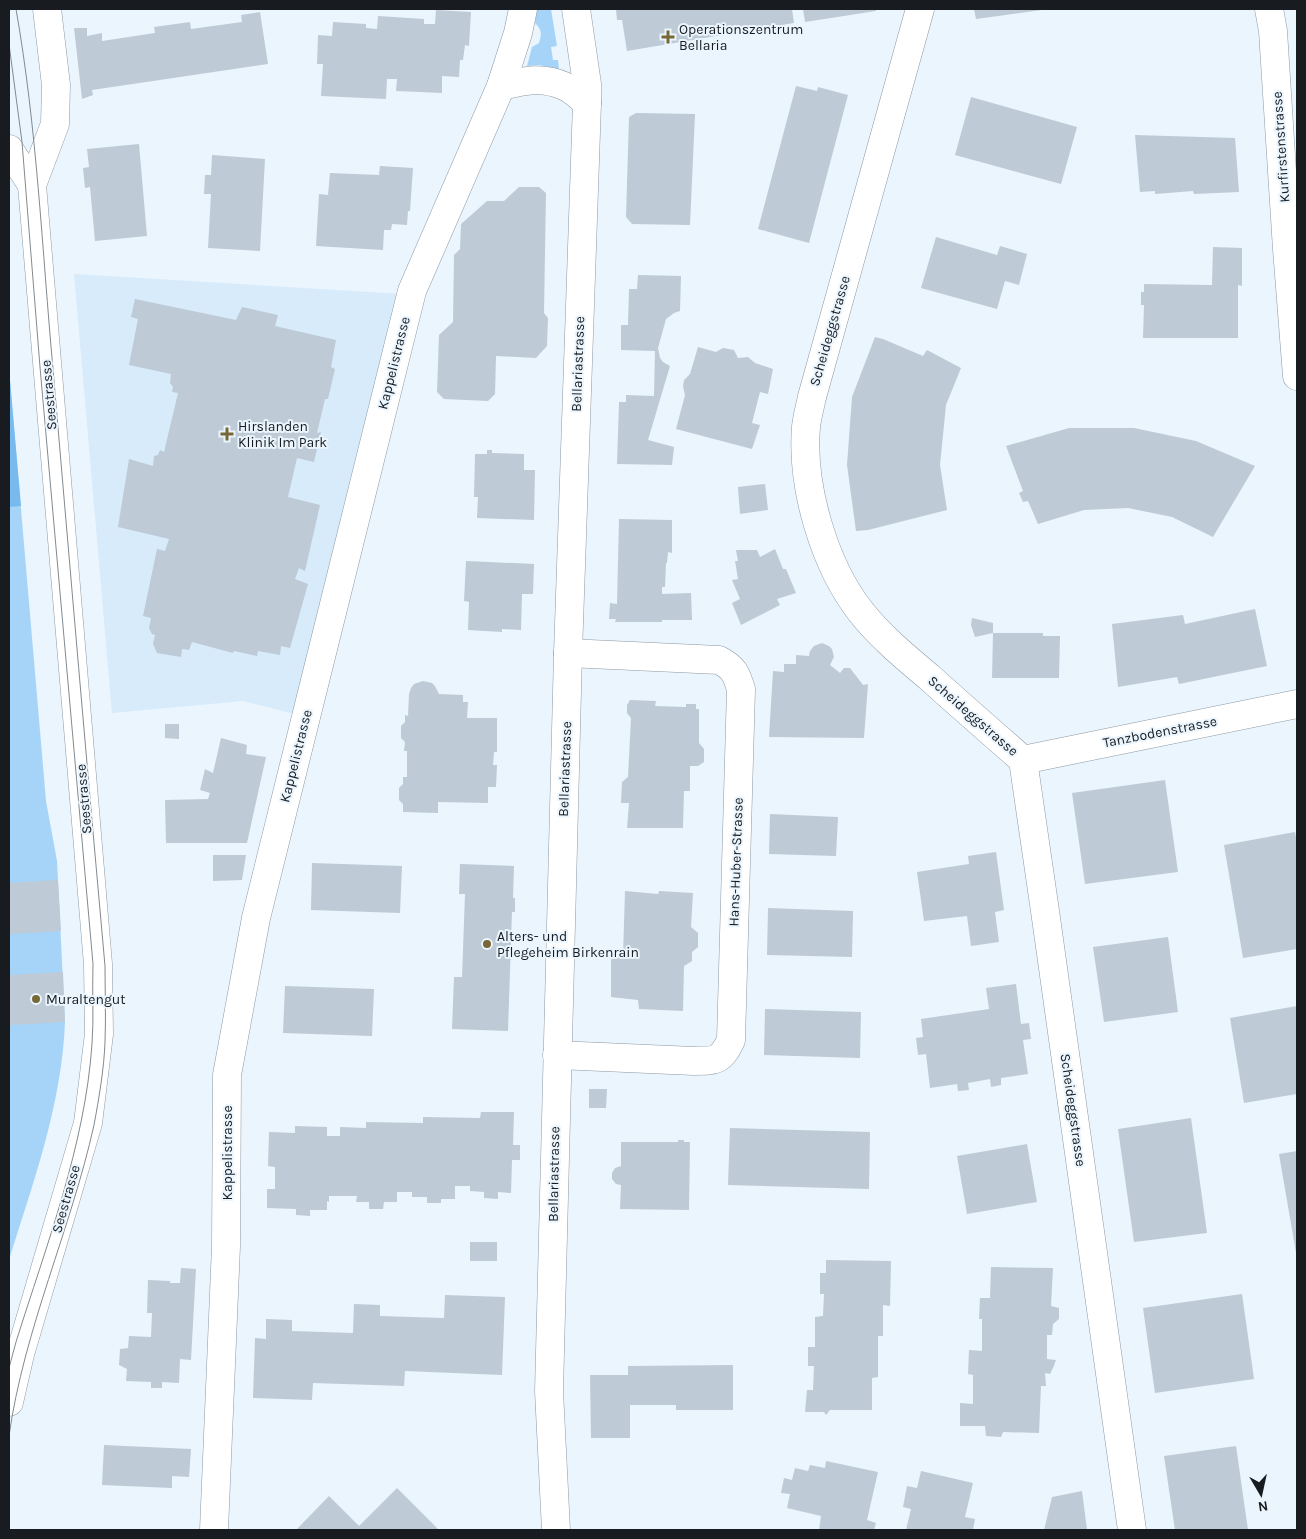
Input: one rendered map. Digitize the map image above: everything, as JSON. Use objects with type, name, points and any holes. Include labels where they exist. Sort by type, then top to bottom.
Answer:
[{"type":"street","name":"Seestrasse","points":[[9,1402],[22,1345],[88,1123],[99,1034],[97,954],[32,185],[55,124],[56,85],[47,9]]},
{"type":"street","name":"Kappelistrasse","points":[[214,1530],[226,1246],[227,1075],[256,918],[412,290],[500,86],[518,34],[523,9]]},
{"type":"street","name":"Bellariastrasse","points":[[556,1530],[549,1391],[568,653],[587,103],[587,84],[576,9]]},
{"type":"street","name":"Scheideggstrasse","points":[[920,9],[812,397],[806,427],[807,471],[813,508],[824,547],[839,579],[860,612],[892,645],[1023,760],[1046,911],[1132,1530]]},
{"type":"street","name":"Kurfirstenstrasse","points":[[1269,9],[1273,31],[1297,376]]},
{"type":"street","points":[[500,86],[541,79],[565,86],[587,103]]},
{"type":"street","name":"Seestrasse","points":[[9,150],[32,185]]},
{"type":"street","name":"Hans-Huber-Strasse","points":[[557,1055],[712,1061],[724,1053],[731,1040],[740,718],[740,689],[737,676],[731,666],[719,660],[568,653]]},
{"type":"street","name":"Tanzbodenstrasse","points":[[1023,760],[1297,704]]},
{"type":"shaded area","points":[[537,9],[551,9],[557,46],[551,47],[553,60],[558,60],[559,69],[539,65],[527,66],[532,47],[539,43],[541,37],[541,32],[535,23]]},
{"type":"shaded area","name":"Hirslanden Klinik Im Park","points":[[74,274],[402,294],[298,715],[243,701],[112,713]]},
{"type":"shaded area","name":"Muraltengut","points":[[9,369],[46,801],[57,861],[65,1022],[63,1053],[45,1143],[9,1260]]},
{"type":"shaded area","points":[[9,369],[21,506],[9,507]]},
{"type":"building","name":"Operationszentrum Bellaria","points":[[616,9],[792,9],[794,23],[627,51],[622,20],[617,20]]},
{"type":"building","points":[[803,9],[876,9],[876,11],[805,22]]},
{"type":"building","points":[[974,9],[1042,9],[1042,10],[976,19]]},
{"type":"building","points":[[436,10],[471,12],[469,46],[465,45],[463,60],[460,60],[459,77],[442,76],[442,93],[396,91],[397,79],[387,79],[386,99],[321,96],[323,64],[317,64],[318,35],[332,36],[333,22],[366,24],[366,28],[377,29],[378,16],[424,19],[424,24],[435,24]]},
{"type":"building","points":[[260,12],[268,64],[92,90],[93,95],[82,99],[74,28],[87,28],[87,36],[102,33],[102,41],[155,33],[154,27],[190,22],[191,29],[242,22],[241,15]]},
{"type":"building","points":[[796,86],[817,91],[818,87],[848,95],[809,243],[758,229]]},
{"type":"building","points":[[971,97],[1077,127],[1061,184],[955,155]]},
{"type":"building","points":[[636,113],[695,114],[690,225],[632,224],[626,217],[629,117]]},
{"type":"building","points":[[1135,135],[1235,138],[1239,192],[1194,194],[1193,191],[1155,194],[1155,191],[1140,192]]},
{"type":"building","points":[[139,144],[147,236],[95,241],[90,187],[85,188],[83,168],[89,167],[87,149]]},
{"type":"building","points":[[212,155],[265,159],[260,251],[208,248],[211,194],[204,194],[205,175],[211,175]]},
{"type":"building","points":[[380,166],[413,168],[410,211],[408,211],[407,225],[392,224],[391,230],[384,230],[383,250],[316,246],[319,194],[328,195],[330,173],[379,175]]},
{"type":"building","points":[[519,187],[539,187],[546,193],[544,313],[548,318],[547,346],[536,358],[496,356],[495,394],[488,401],[444,399],[437,392],[439,335],[453,322],[454,255],[460,249],[461,224],[487,201],[504,201]]},
{"type":"building","points":[[936,237],[997,255],[1000,246],[1027,254],[1019,285],[1005,281],[997,309],[921,288]]},
{"type":"building","points":[[1213,247],[1242,248],[1242,286],[1238,285],[1238,338],[1143,338],[1144,305],[1141,305],[1141,292],[1144,292],[1144,284],[1212,285]]},
{"type":"building","points":[[638,275],[681,276],[680,311],[666,319],[658,348],[660,358],[670,366],[648,440],[674,447],[672,465],[617,464],[619,402],[626,402],[626,395],[654,396],[655,351],[621,350],[621,325],[628,325],[629,289],[637,289]]},
{"type":"building","points":[[135,299],[236,320],[242,307],[278,315],[275,326],[336,340],[331,367],[335,369],[328,399],[325,399],[317,433],[321,432],[314,462],[297,458],[288,497],[320,505],[305,571],[299,568],[295,579],[308,584],[290,648],[281,646],[280,655],[258,651],[257,656],[234,651],[233,653],[192,642],[189,650],[182,649],[181,657],[157,653],[153,644],[155,635],[152,634],[149,628],[151,618],[143,616],[157,549],[165,551],[169,539],[118,527],[129,459],[153,466],[154,456],[158,455],[160,450],[164,452],[178,393],[172,392],[171,374],[129,365],[138,319],[131,317]]},
{"type":"building","points":[[875,337],[923,356],[927,350],[961,368],[946,405],[940,465],[947,510],[868,530],[856,531],[847,465],[852,397]]},
{"type":"building","points":[[698,347],[716,352],[723,348],[734,350],[738,358],[748,357],[755,363],[773,369],[768,394],[760,392],[752,423],[760,425],[752,449],[676,429],[685,395],[684,380],[690,374]]},
{"type":"building","points":[[1069,428],[1134,428],[1196,441],[1255,466],[1213,537],[1172,517],[1128,508],[1084,510],[1038,524],[1028,501],[1023,502],[1019,493],[1023,491],[1006,446]]},
{"type":"building","points":[[487,450],[492,450],[492,453],[524,454],[524,470],[535,470],[534,520],[477,518],[478,497],[474,497],[475,454],[487,454]]},
{"type":"building","points":[[765,484],[768,510],[740,514],[738,487]]},
{"type":"building","points":[[619,519],[672,520],[672,553],[668,552],[665,587],[662,587],[662,594],[691,593],[692,620],[615,622],[616,619],[609,619],[610,603],[617,604]]},
{"type":"building","points":[[775,549],[796,593],[777,599],[780,605],[741,625],[732,603],[740,599],[732,580],[738,579],[735,561],[738,561],[736,550],[757,550],[760,557]]},
{"type":"building","points":[[466,561],[534,564],[533,594],[522,594],[521,630],[502,629],[502,632],[468,630],[469,602],[464,601]]},
{"type":"building","points":[[1255,609],[1267,666],[1179,684],[1177,677],[1118,687],[1112,624],[1183,615],[1185,624]]},
{"type":"building","points":[[972,618],[993,623],[993,633],[975,637],[971,625]]},
{"type":"building","points":[[993,633],[1043,633],[1043,636],[1060,636],[1059,678],[992,678]]},
{"type":"building","points":[[822,643],[832,649],[834,657],[830,665],[840,673],[844,668],[850,668],[863,685],[868,684],[864,738],[769,737],[773,671],[784,672],[784,664],[796,664],[796,655],[809,656],[814,646]]},
{"type":"building","points":[[423,681],[432,683],[439,694],[463,695],[463,702],[468,702],[467,718],[497,718],[497,752],[494,752],[493,765],[497,765],[496,787],[488,787],[488,803],[438,802],[438,813],[403,812],[403,804],[399,800],[399,788],[403,784],[403,777],[407,777],[407,751],[404,751],[405,742],[401,738],[401,726],[405,722],[405,715],[408,716],[411,688],[414,684]]},
{"type":"building","points":[[630,700],[656,701],[655,706],[686,707],[686,704],[696,704],[696,709],[699,709],[699,743],[704,749],[704,762],[698,766],[690,766],[690,791],[684,791],[683,828],[627,828],[629,803],[621,803],[622,782],[628,777],[631,718],[627,713],[627,705]]},
{"type":"building","points":[[165,724],[179,724],[179,739],[165,738]]},
{"type":"building","points":[[221,738],[247,745],[246,754],[266,757],[247,843],[166,843],[165,800],[208,799],[210,793],[200,790],[205,769],[213,773]]},
{"type":"building","points":[[1165,780],[1178,872],[1085,884],[1072,793]]},
{"type":"building","points":[[770,814],[838,817],[836,856],[769,854]]},
{"type":"building","points":[[1295,832],[1297,843],[1297,949],[1243,958],[1224,845]]},
{"type":"building","points":[[996,852],[1004,910],[995,912],[999,942],[971,946],[967,916],[924,921],[917,872],[969,864],[968,856]]},
{"type":"building","points":[[213,855],[246,855],[242,880],[213,881]]},
{"type":"building","points":[[312,863],[402,866],[400,913],[311,910]]},
{"type":"building","name":"Alters- und Pflegeheim Birkenrain","points":[[460,864],[514,866],[513,898],[515,898],[515,912],[512,912],[508,1031],[452,1029],[454,977],[462,977],[465,894],[459,894]]},
{"type":"building","points":[[58,880],[61,931],[9,934],[9,883]]},
{"type":"building","points":[[625,891],[658,894],[659,891],[693,893],[691,927],[698,933],[698,947],[692,952],[692,961],[684,966],[683,1011],[639,1009],[638,1000],[611,997],[611,955],[623,956]]},
{"type":"building","points":[[768,908],[853,911],[852,957],[767,955]]},
{"type":"building","points":[[1168,937],[1178,1012],[1104,1022],[1093,947]]},
{"type":"building","name":"Muraltengut","points":[[63,972],[65,1022],[9,1025],[9,975]]},
{"type":"building","points":[[1016,984],[1021,1024],[1029,1023],[1031,1039],[1023,1040],[1028,1074],[1001,1078],[1001,1085],[991,1087],[990,1079],[968,1083],[969,1090],[958,1091],[957,1084],[930,1088],[926,1054],[918,1055],[916,1038],[923,1037],[921,1019],[989,1009],[986,988]]},
{"type":"building","points":[[285,986],[374,989],[372,1036],[283,1033]]},
{"type":"building","points":[[1297,1006],[1297,1094],[1244,1103],[1230,1018]]},
{"type":"building","points":[[765,1009],[861,1012],[860,1058],[764,1055]]},
{"type":"building","points":[[589,1089],[607,1089],[606,1108],[589,1108]]},
{"type":"building","points":[[481,1112],[514,1112],[513,1145],[520,1145],[520,1160],[512,1160],[511,1193],[498,1192],[498,1199],[484,1198],[484,1192],[470,1191],[470,1186],[455,1186],[455,1199],[441,1199],[441,1203],[427,1203],[427,1197],[412,1197],[412,1192],[397,1192],[397,1202],[384,1202],[383,1209],[369,1209],[369,1202],[356,1202],[357,1196],[329,1196],[327,1210],[310,1210],[310,1216],[296,1215],[296,1209],[267,1208],[267,1189],[275,1189],[275,1167],[268,1166],[269,1132],[295,1133],[295,1126],[327,1127],[327,1136],[340,1136],[340,1127],[366,1128],[366,1122],[423,1123],[423,1117],[480,1118]]},
{"type":"building","points":[[1191,1118],[1207,1233],[1134,1242],[1118,1129]]},
{"type":"building","points":[[730,1128],[870,1132],[869,1189],[728,1185]]},
{"type":"building","points":[[678,1140],[690,1142],[689,1210],[620,1209],[621,1185],[616,1184],[612,1179],[612,1173],[615,1168],[621,1166],[621,1142],[678,1142]]},
{"type":"building","points":[[1027,1144],[1037,1202],[967,1214],[957,1156]]},
{"type":"building","points":[[1297,1151],[1297,1252],[1296,1253],[1279,1154]]},
{"type":"building","points":[[470,1242],[497,1242],[497,1261],[470,1261]]},
{"type":"building","points":[[826,1260],[891,1261],[890,1306],[883,1305],[883,1336],[878,1336],[878,1377],[872,1378],[872,1410],[830,1410],[826,1415],[824,1412],[805,1412],[807,1390],[813,1390],[814,1366],[808,1366],[808,1347],[815,1347],[815,1317],[823,1316],[824,1294],[820,1294],[820,1273],[826,1273]]},
{"type":"building","points":[[991,1267],[1053,1268],[1051,1306],[1059,1308],[1059,1319],[1053,1324],[1052,1335],[1047,1335],[1047,1359],[1056,1360],[1050,1374],[1045,1373],[1046,1386],[1041,1386],[1039,1433],[1003,1432],[1001,1437],[986,1436],[985,1426],[960,1426],[960,1403],[973,1404],[973,1375],[968,1374],[969,1350],[982,1351],[982,1319],[979,1319],[980,1298],[990,1298]]},
{"type":"building","points":[[181,1268],[196,1269],[191,1360],[180,1359],[179,1383],[162,1382],[162,1388],[151,1388],[151,1382],[126,1381],[127,1369],[119,1365],[120,1349],[128,1348],[129,1336],[151,1337],[152,1313],[147,1313],[148,1280],[180,1283]]},
{"type":"building","points":[[1242,1294],[1254,1379],[1155,1393],[1143,1308]]},
{"type":"building","points":[[445,1295],[505,1297],[502,1375],[405,1371],[404,1386],[313,1383],[312,1400],[253,1398],[255,1338],[266,1339],[266,1319],[292,1320],[292,1331],[353,1333],[354,1304],[380,1305],[380,1316],[444,1318]]},
{"type":"building","points":[[733,1365],[733,1410],[676,1410],[676,1405],[630,1405],[630,1438],[591,1438],[590,1375],[628,1375],[628,1366]]},
{"type":"building","points":[[104,1445],[191,1449],[189,1477],[172,1476],[172,1488],[102,1485]]},
{"type":"building","points":[[1236,1446],[1248,1530],[1175,1530],[1164,1456]]},
{"type":"building","points":[[826,1461],[878,1472],[867,1520],[876,1523],[874,1530],[819,1530],[821,1516],[787,1508],[790,1494],[781,1493],[784,1478],[792,1480],[795,1468],[808,1471],[810,1465],[825,1468]]},
{"type":"building","points":[[921,1471],[973,1483],[965,1517],[975,1519],[973,1530],[906,1530],[911,1509],[903,1507],[907,1486],[917,1488]]},
{"type":"building","points":[[397,1488],[439,1530],[296,1530],[329,1496],[359,1526]]},
{"type":"building","points":[[1082,1491],[1087,1530],[1044,1530],[1052,1497]]},
{"type":"tram line","points":[[9,1436],[25,1357],[73,1202],[94,1125],[102,1073],[105,1023],[105,966],[38,189],[29,99],[16,9]]},
{"type":"tram line","points":[[9,44],[22,142],[93,964],[92,1044],[81,1120],[63,1195],[9,1368]]},
{"type":"place","name":"Operationszentrum Bellaria","points":[[668,37]]},
{"type":"place","name":"Hirslanden Klinik Im Park","points":[[227,434]]},
{"type":"place","name":"Alters- und Pflegeheim Birkenrain","points":[[487,944]]},
{"type":"place","name":"Muraltengut","points":[[36,999]]}]
